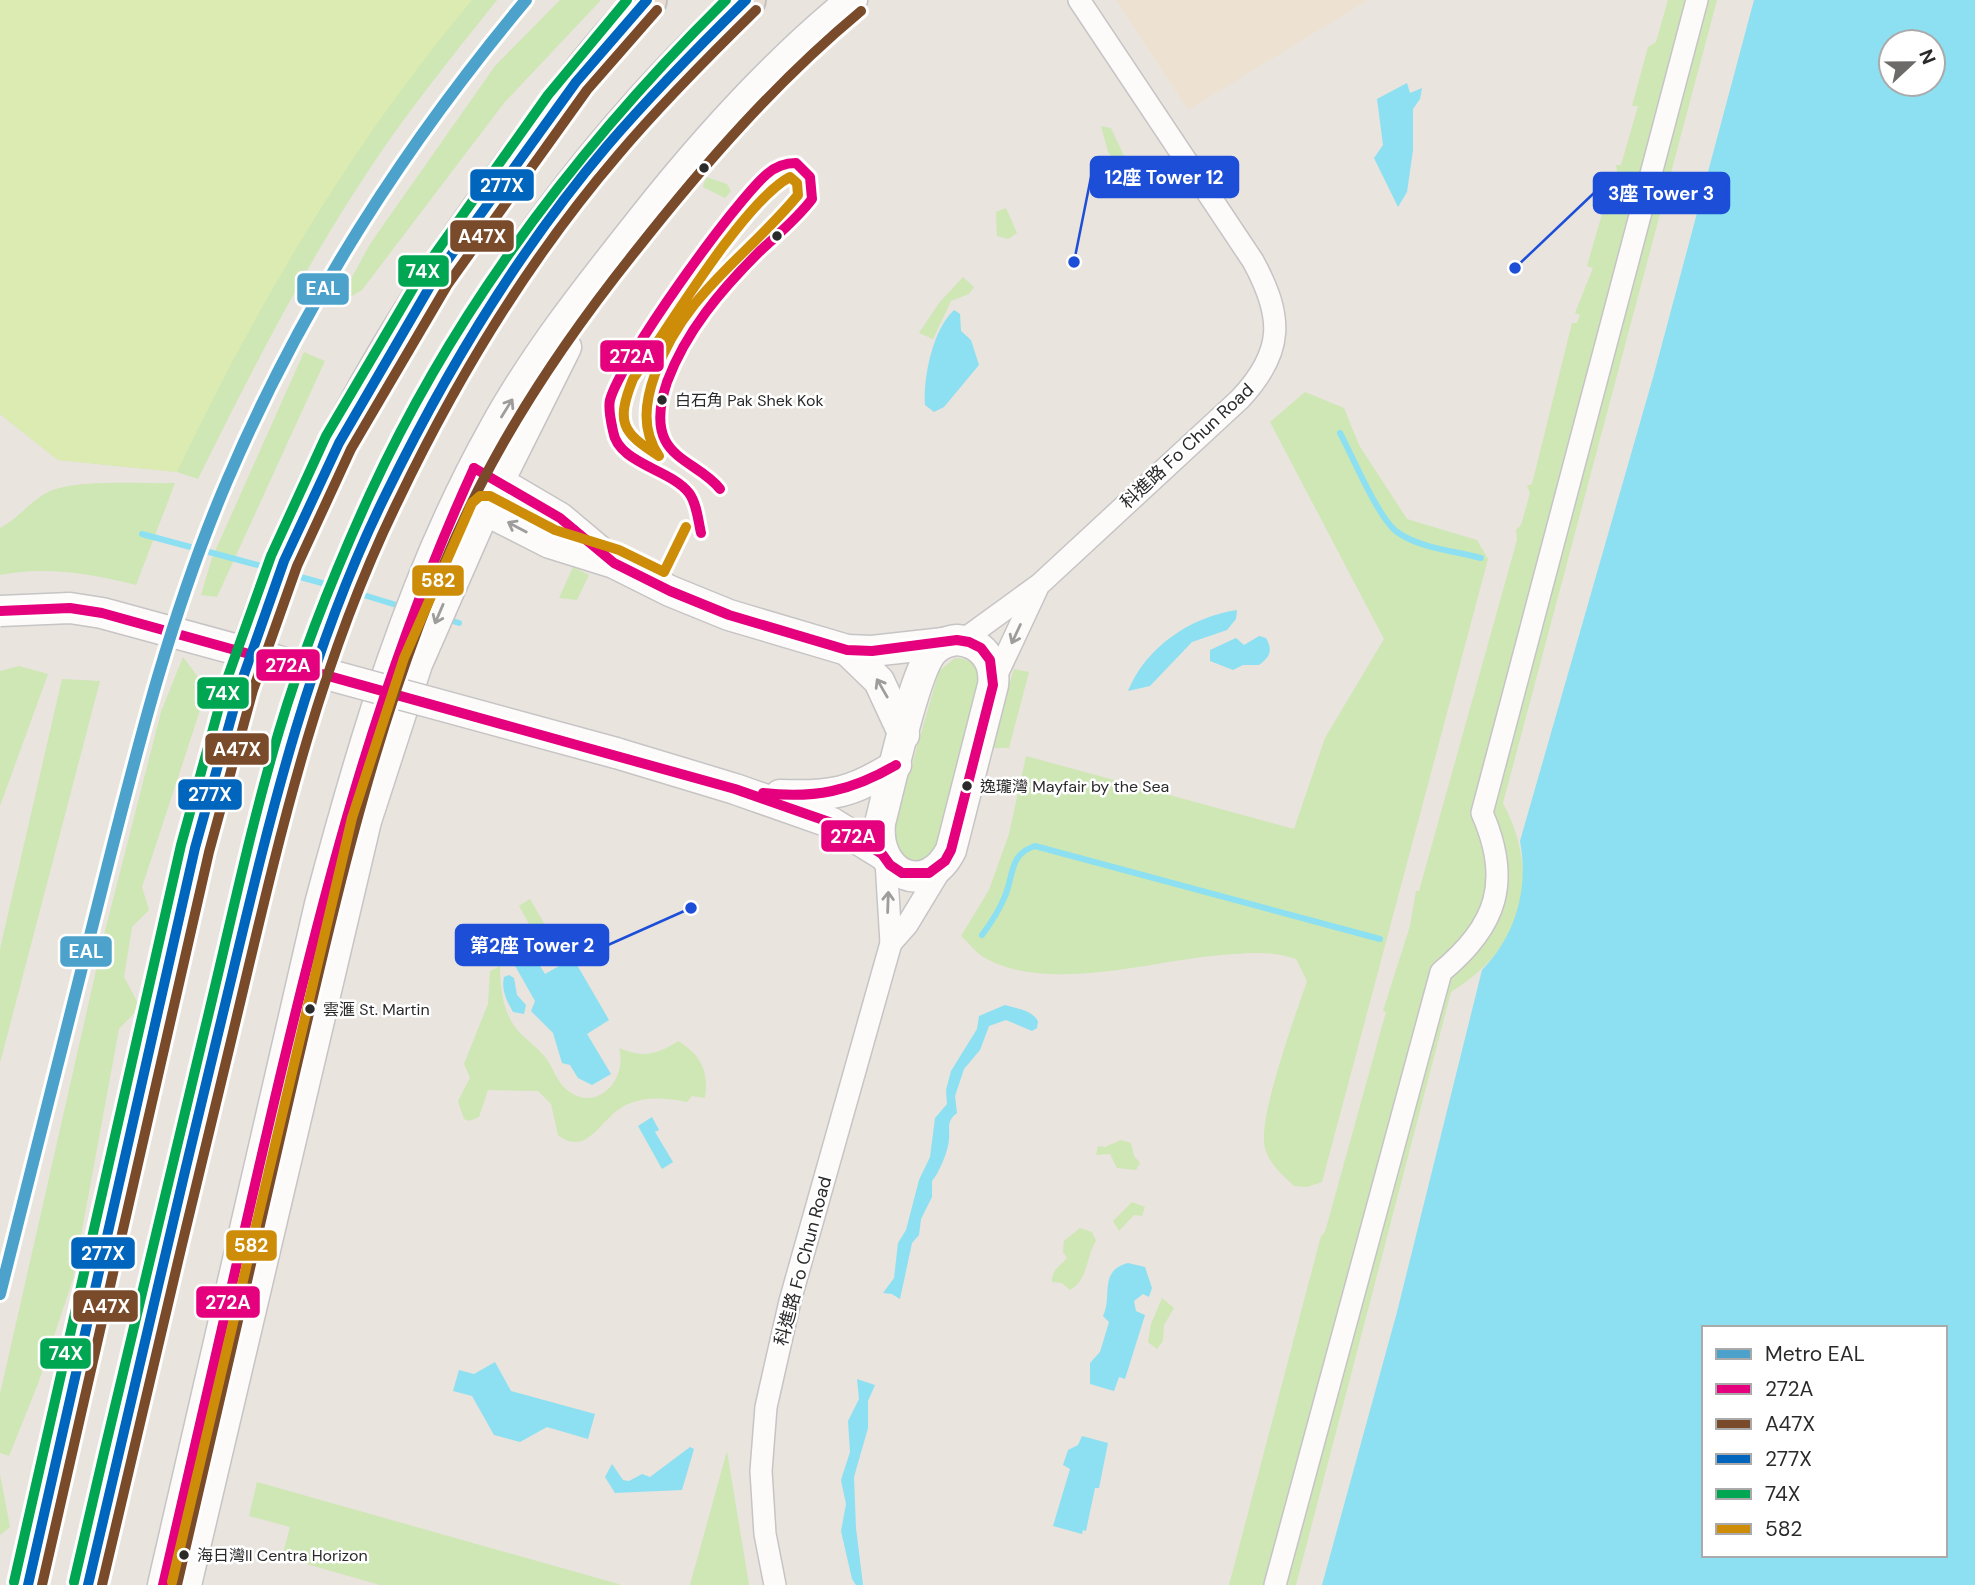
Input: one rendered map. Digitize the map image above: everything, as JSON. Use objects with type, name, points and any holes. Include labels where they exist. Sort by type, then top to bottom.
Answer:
[{"type":"highway","points":[[29,1585],[211,782],[262,619],[313,497],[364,394],[443,261],[536,135],[647,0]]},
{"type":"highway","points":[[88,1585],[261,856],[306,692],[372,522],[419,425],[455,363],[496,297],[568,194],[626,124],[688,56],[746,0]]},
{"type":"main road","points":[[163,1585],[320,904],[343,816],[447,559],[486,475],[570,338],[587,294],[669,185],[735,108],[786,58],[852,0]]},
{"type":"main road","points":[[486,475],[560,518],[614,563]]},
{"type":"main road","points":[[472,503],[550,543],[614,563],[670,591],[729,615],[847,650],[872,651],[954,642]]},
{"type":"main road","points":[[0,611],[70,608],[102,613],[615,754],[735,789],[832,823],[884,857],[902,873],[921,876],[937,869],[951,850]]},
{"type":"main road","name":"科進路 Fo Chun Road","points":[[884,857],[880,823],[919,675],[933,651],[954,642],[975,644],[986,654],[993,668],[993,685],[951,850]]},
{"type":"main road","points":[[847,650],[878,681],[904,735]]},
{"type":"main road","points":[[186,1585],[344,907],[405,661]]},
{"type":"main road","points":[[735,789],[779,795],[832,795],[868,783],[896,765]]},
{"type":"street","name":"科進路 Fo Chun Road","points":[[954,642],[1040,584],[1240,399],[1258,380],[1269,361],[1277,337],[1273,308],[1253,261],[1079,0]]},
{"type":"street","points":[[1275,1585],[1441,972],[1463,954],[1482,931],[1494,900],[1498,874],[1495,843],[1482,814],[1697,0]]},
{"type":"street","name":"科進路 Fo Chun Road","points":[[993,685],[1040,584]]},
{"type":"street","name":"科進路 Fo Chun Road","points":[[891,943],[907,925],[951,850]]},
{"type":"street","name":"科進路 Fo Chun Road","points":[[775,1585],[765,1534],[761,1471],[765,1407],[790,1301],[891,943],[884,857]]},
{"type":"shaded area","points":[[1116,0],[1368,0],[1188,110]]},
{"type":"green space","points":[[0,0],[472,0],[387,110],[310,227],[240,347],[177,472],[58,460],[0,414]]},
{"type":"green space","points":[[439,0],[497,0],[410,112],[338,218],[275,328],[198,479],[177,472],[58,460],[0,414],[0,403]]},
{"type":"green space","points":[[560,0],[601,0],[504,103],[362,290],[337,305],[370,244],[495,66]]},
{"type":"green space","points":[[1668,0],[1717,0],[1503,803],[1515,831],[1522,858],[1523,884],[1519,909],[1510,932],[1495,954],[1476,974],[1451,992],[1296,1585],[1229,1585],[1321,1236],[1325,1232],[1386,1012],[1383,1011],[1410,926],[1416,891],[1419,891],[1517,540],[1516,530],[1521,525],[1530,493],[1527,486],[1532,484],[1572,323],[1577,323],[1580,315],[1575,313],[1593,268],[1587,266],[1609,190],[1614,190],[1618,178],[1616,165],[1621,165],[1638,106],[1632,106],[1648,47],[1656,42]]},
{"type":"green space","points":[[1101,126],[1111,128],[1124,156],[1118,166],[1108,152]]},
{"type":"green space","points":[[706,177],[727,184],[731,191],[725,198],[703,187]]},
{"type":"green space","points":[[1006,208],[1017,233],[1008,239],[997,236],[996,212]]},
{"type":"green space","points":[[963,277],[974,287],[969,294],[951,301],[933,339],[919,333],[939,303]]},
{"type":"green space","points":[[304,352],[325,361],[217,597],[201,595],[212,558]]},
{"type":"green space","points":[[1305,392],[1344,408],[1359,445],[1407,519],[1477,540],[1488,559],[1322,1182],[1307,1187],[1294,1186],[1273,1164],[1265,1148],[1264,1134],[1279,1066],[1307,981],[1296,959],[1272,954],[1233,954],[1106,971],[1041,974],[1012,969],[985,958],[961,936],[989,890],[1009,834],[1026,756],[1294,829],[1325,738],[1384,639],[1270,422]]},
{"type":"green space","points":[[175,483],[136,585],[68,572],[34,571],[0,575],[0,528],[48,492],[75,485]]},
{"type":"green space","points":[[573,567],[589,575],[577,600],[559,598]]},
{"type":"green space","points":[[183,657],[207,689],[142,887],[149,910],[132,927],[124,977],[140,1007],[119,1029],[73,1279],[39,1381],[9,1456],[0,1453],[0,1394],[105,931],[161,712]]},
{"type":"green space","points":[[955,658],[972,663],[979,676],[980,688],[935,849],[922,859],[909,859],[899,855],[892,834],[939,671]]},
{"type":"green space","points":[[19,666],[48,674],[0,806],[0,671]]},
{"type":"green space","points":[[1014,669],[1029,672],[1009,748],[990,748]]},
{"type":"green space","points":[[62,679],[100,681],[0,1063],[0,949]]},
{"type":"green space","points":[[530,899],[560,951],[548,958],[519,906]]},
{"type":"green space","points":[[500,966],[502,992],[509,1017],[519,1032],[546,1058],[567,1090],[589,1098],[599,1095],[608,1090],[619,1071],[619,1048],[650,1054],[678,1041],[698,1058],[702,1065],[706,1080],[705,1098],[692,1096],[687,1102],[657,1098],[635,1101],[619,1109],[587,1139],[578,1142],[558,1135],[551,1104],[538,1091],[488,1090],[479,1117],[469,1121],[464,1119],[458,1101],[470,1078],[464,1064],[488,1004],[490,971]]},
{"type":"green space","points":[[1121,1140],[1131,1143],[1134,1156],[1140,1163],[1136,1170],[1117,1168],[1110,1154],[1096,1155],[1098,1146],[1105,1147]]},
{"type":"green space","points":[[1132,1202],[1145,1207],[1142,1216],[1134,1215],[1119,1231],[1113,1221]]},
{"type":"green space","points":[[1080,1228],[1092,1232],[1096,1241],[1081,1280],[1070,1290],[1062,1283],[1052,1282],[1052,1277],[1067,1258],[1063,1252],[1064,1241]]},
{"type":"green space","points":[[1162,1298],[1174,1308],[1164,1325],[1163,1341],[1157,1349],[1148,1342],[1151,1324]]},
{"type":"green space","points":[[727,1451],[749,1585],[690,1585]]},
{"type":"green space","points":[[0,1474],[10,1527],[0,1535]]},
{"type":"green space","points":[[257,1482],[622,1585],[380,1585],[282,1557],[290,1527],[249,1516]]},
{"type":"water","points":[[1754,0],[1975,0],[1975,1585],[1322,1585],[1397,1312],[1482,970],[1504,942],[1517,910],[1523,876],[1520,841],[1654,374]]},
{"type":"water","points":[[1407,83],[1410,93],[1422,88],[1420,99],[1413,109],[1413,150],[1407,192],[1398,207],[1374,158],[1383,145],[1377,99]]},
{"type":"water","points":[[954,310],[960,314],[961,331],[971,340],[979,365],[944,407],[934,412],[925,405],[928,368],[940,329]]},
{"type":"water","points":[[1237,610],[1236,619],[1227,630],[1192,642],[1150,686],[1128,691],[1146,661],[1172,637],[1203,619]]},
{"type":"water","points":[[1259,636],[1266,638],[1270,650],[1259,665],[1243,665],[1233,670],[1210,661],[1210,650],[1236,638],[1244,645]]},
{"type":"water","points":[[532,953],[545,974],[573,958],[609,1020],[587,1034],[611,1074],[592,1085],[578,1078],[570,1065],[562,1063],[553,1033],[531,1011],[535,1001],[514,964]]},
{"type":"water","points":[[509,975],[514,978],[517,995],[526,1005],[524,1014],[513,1012],[507,1000],[503,982],[504,977]]},
{"type":"water","points":[[1005,1005],[1032,1014],[1038,1021],[1037,1028],[1032,1031],[1006,1020],[989,1026],[980,1050],[964,1069],[955,1096],[957,1113],[950,1122],[947,1150],[932,1181],[932,1197],[921,1219],[919,1235],[912,1243],[900,1299],[883,1293],[894,1278],[898,1243],[906,1230],[919,1180],[930,1157],[935,1118],[947,1104],[946,1090],[951,1071],[977,1029],[979,1016]]},
{"type":"water","points":[[652,1117],[659,1130],[655,1132],[673,1162],[662,1169],[638,1126]]},
{"type":"water","points":[[1128,1263],[1145,1267],[1152,1288],[1149,1297],[1143,1294],[1134,1301],[1136,1311],[1145,1315],[1125,1379],[1119,1377],[1114,1391],[1090,1384],[1090,1363],[1100,1352],[1109,1322],[1103,1316],[1110,1278],[1119,1267]]},
{"type":"water","points":[[495,1362],[511,1391],[595,1414],[588,1439],[547,1427],[520,1442],[494,1435],[472,1396],[453,1391],[459,1370],[474,1374]]},
{"type":"water","points":[[857,1379],[875,1385],[868,1401],[868,1428],[854,1477],[856,1528],[863,1585],[856,1585],[852,1579],[841,1531],[846,1504],[841,1480],[850,1452],[848,1421],[859,1399]]},
{"type":"water","points":[[1082,1436],[1108,1443],[1099,1488],[1095,1488],[1086,1531],[1083,1530],[1082,1534],[1053,1526],[1070,1469],[1063,1465],[1068,1450],[1078,1445]]},
{"type":"water","points":[[690,1447],[694,1449],[682,1490],[615,1493],[605,1477],[612,1464],[623,1480],[629,1481],[642,1474],[650,1477]]},
{"type":"waterway","points":[[1340,433],[1374,501],[1397,532],[1426,545],[1481,558]]},
{"type":"waterway","points":[[142,534],[269,568]]},
{"type":"waterway","points":[[293,575],[333,586]]},
{"type":"waterway","points":[[357,593],[403,607]]},
{"type":"waterway","points":[[444,618],[459,623]]},
{"type":"waterway","points":[[982,935],[1003,901],[1016,860],[1035,846],[1380,939]]},
{"type":"metro line","name":"EAL","points":[[0,1294],[142,733],[172,631],[207,530],[256,416],[322,290],[359,229],[438,112],[526,0]]},
{"type":"transit line","name":"74X","points":[[14,1582],[181,845],[226,682],[271,556],[326,436],[425,268],[548,95],[627,0]]},
{"type":"transit line","name":"277X","points":[[28,1585],[195,848],[240,686],[284,561],[339,443],[436,276],[576,82],[647,0]]},
{"type":"transit line","name":"74X","points":[[74,1582],[258,807],[288,701],[332,581],[404,425],[441,358],[482,293],[572,170],[672,55],[726,0]]},
{"type":"transit line","name":"277X","points":[[88,1585],[250,899],[286,761],[330,626],[356,559],[433,402],[486,313],[543,227],[607,146],[746,0]]},
{"type":"transit line","name":"A47X","points":[[42,1585],[209,852],[253,690],[297,566],[351,449],[448,284],[587,90],[657,10]]},
{"type":"transit line","name":"A47X","points":[[102,1585],[281,834],[320,698],[369,566],[421,455],[470,365],[554,236],[634,136],[756,10]]},
{"type":"transit line","name":"A47X","points":[[177,1585],[350,847],[393,701],[446,559],[478,490],[513,426],[572,335],[615,277],[690,185],[771,94],[861,11]]},
{"type":"transit line","name":"272A","points":[[701,533],[696,507],[689,493],[670,478],[634,459],[617,442],[613,431],[610,400],[618,380],[656,318],[730,215],[770,172],[777,167],[796,163],[810,177],[812,199],[718,296],[684,346],[663,396],[660,418],[665,440],[676,454],[720,489]]},
{"type":"transit line","name":"582","points":[[790,177],[797,183],[798,195],[718,277],[683,320],[668,345],[655,374],[646,416],[649,436],[659,456],[637,440],[625,425],[625,406],[633,379],[729,239],[771,191],[790,177]]},
{"type":"transit line","name":"272A","points":[[0,611],[70,608],[102,613],[735,789],[832,823],[882,854],[890,865],[902,873],[929,873],[945,861],[951,850],[993,685],[990,660],[981,648],[957,640],[872,651],[847,650],[729,615],[670,591],[614,563],[560,518],[474,468]]},
{"type":"transit line","name":"272A","points":[[163,1585],[285,1054],[328,883],[378,715],[407,632],[474,468]]},
{"type":"transit line","name":"582","points":[[172,1582],[352,818],[404,658],[472,503],[480,496],[490,496],[555,530],[619,550],[664,572],[686,527]]},
{"type":"transit line","name":"272A","points":[[763,793],[799,795],[832,791],[864,781],[896,765]]},
{"type":"place","name":"12座 Tower 12","points":[[1074,262]]},
{"type":"place","name":"3座 Tower 3","points":[[1515,268]]},
{"type":"place","name":"白石角 Pak Shek Kok","points":[[662,400]]},
{"type":"place","name":"逸瓏灣 Mayfair by the Sea","points":[[967,786]]},
{"type":"place","name":"第2座 Tower 2","points":[[691,908]]},
{"type":"place","name":"雲滙 St. Martin","points":[[310,1009]]},
{"type":"place","name":"海日灣II Centra Horizon","points":[[184,1555]]}]
